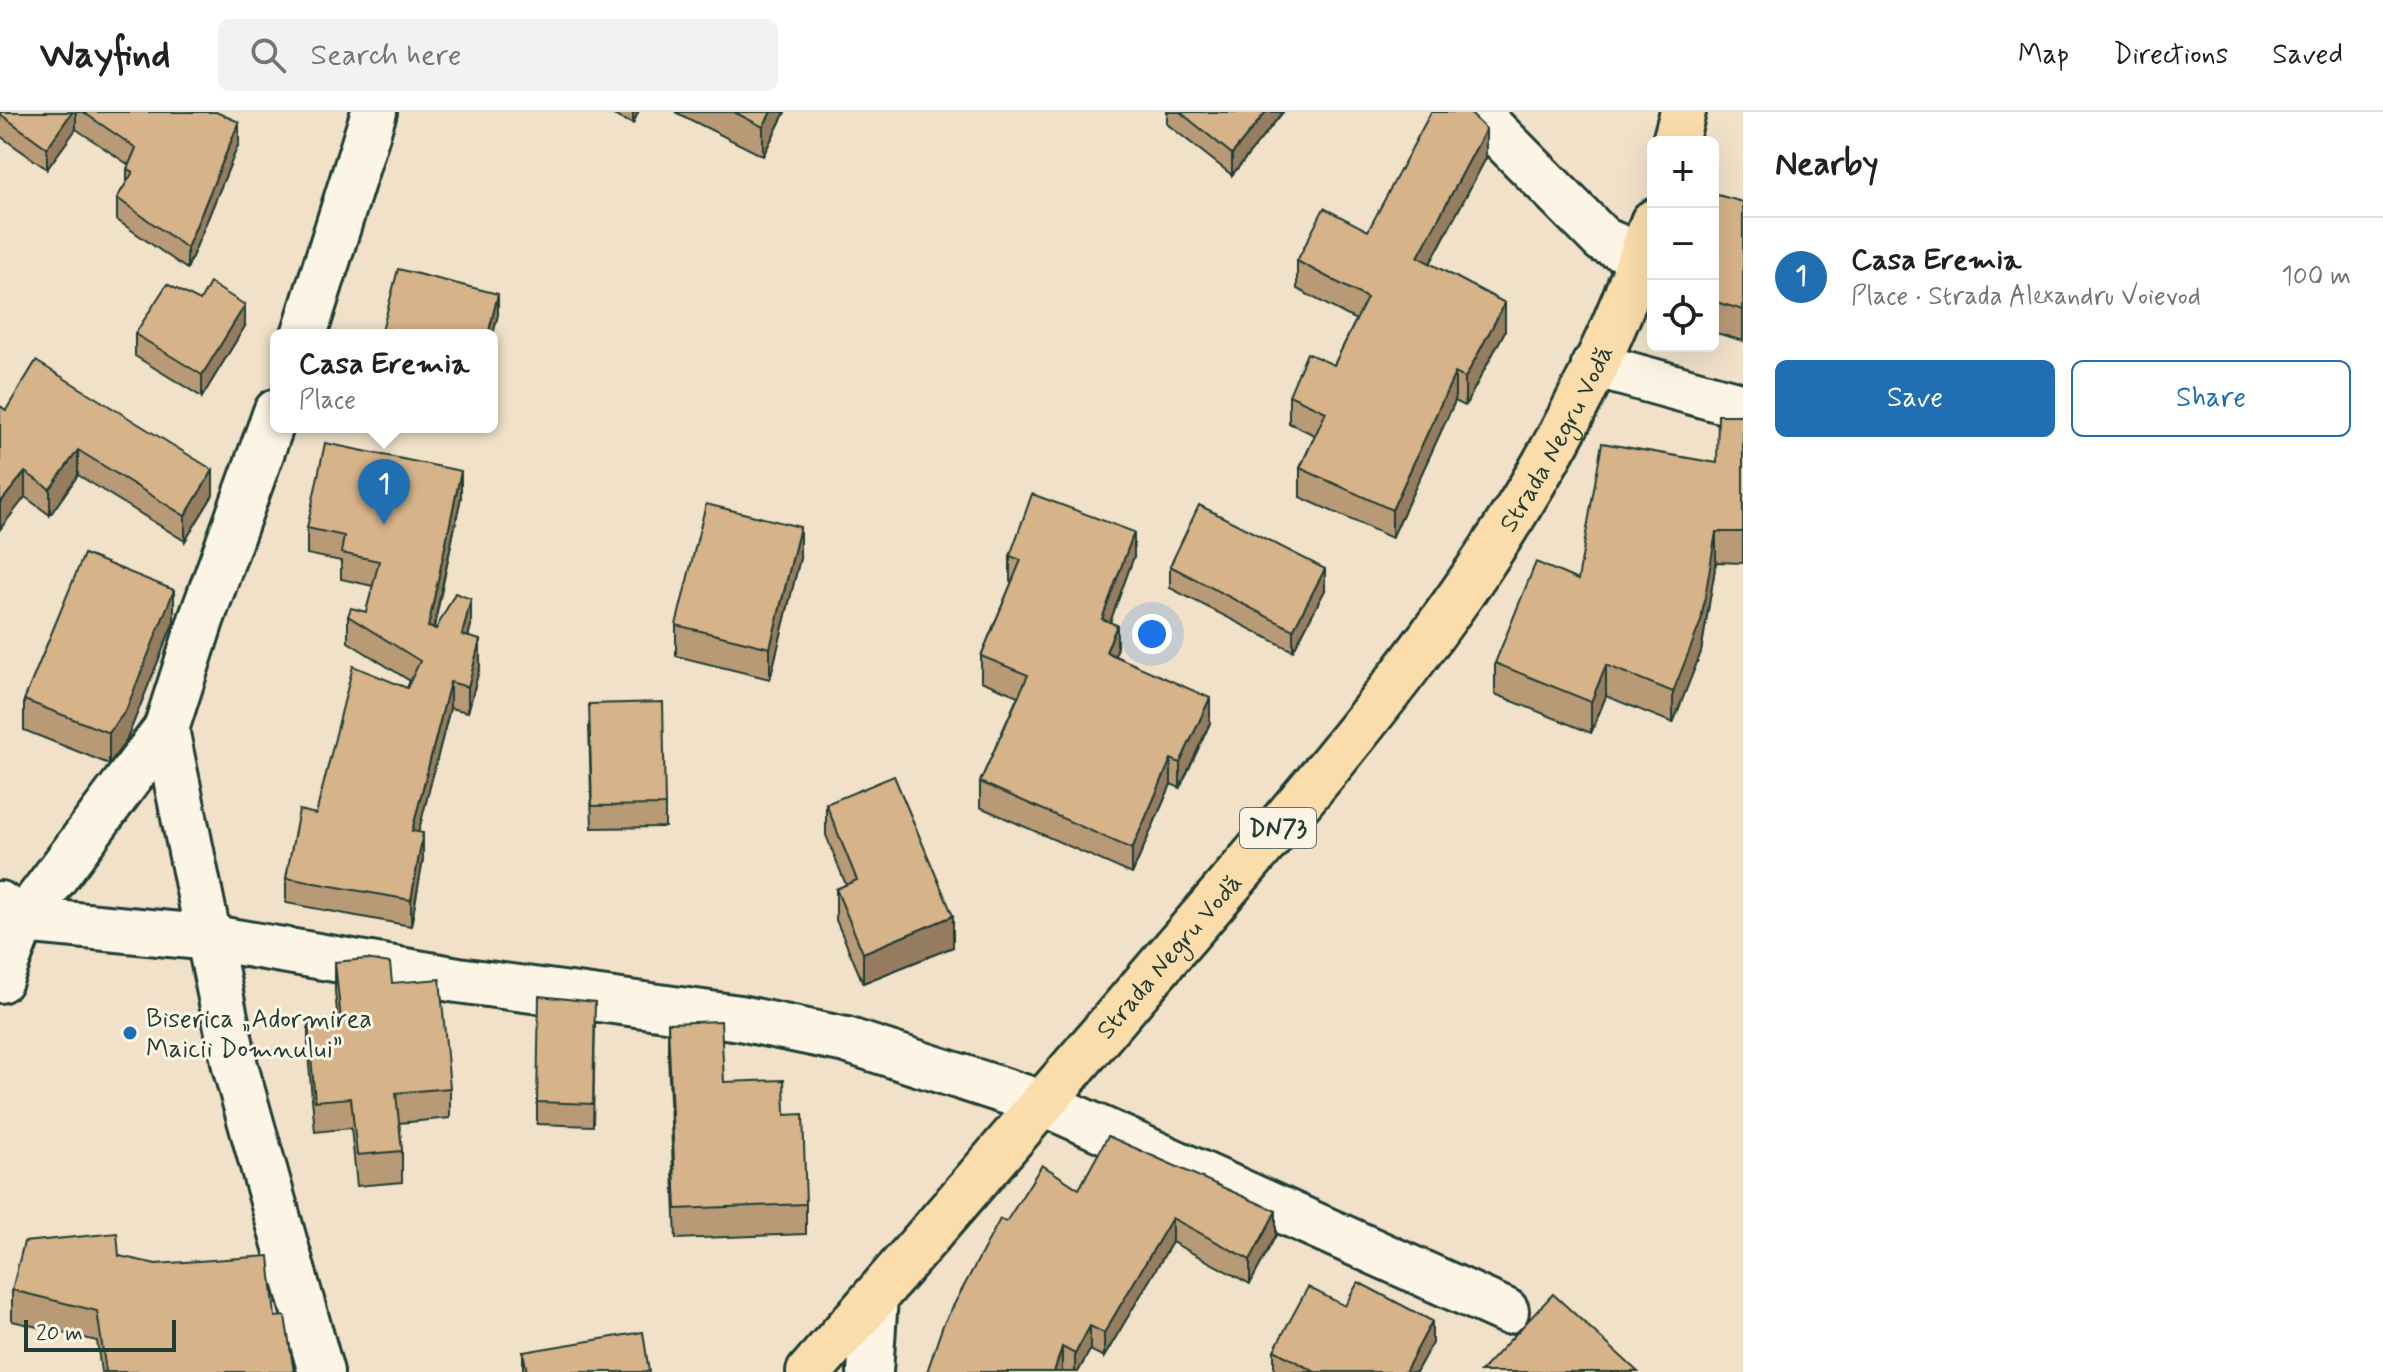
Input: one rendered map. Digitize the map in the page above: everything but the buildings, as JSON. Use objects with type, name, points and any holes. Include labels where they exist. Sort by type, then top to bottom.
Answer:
[{"type":"main road","points":[[1677,136],[1683,112]]},
{"type":"main road","name":"Strada Negru Vodă","points":[[809,1372],[1045,1104],[1407,673],[1522,504],[1594,365],[1647,240]]},
{"type":"street","points":[[306,329],[374,112]]},
{"type":"street","points":[[1476,112],[1603,240],[1647,240]]},
{"type":"street","points":[[1594,365],[1743,406]]},
{"type":"street","points":[[0,980],[12,912],[166,729],[201,620],[270,429]]},
{"type":"street","points":[[166,729],[212,938],[235,1066],[321,1372]]},
{"type":"street","points":[[12,912],[212,938],[458,980],[740,1018],[846,1040],[1045,1104],[1506,1311]]},
{"type":"street","points":[[870,1372],[875,1297]]},
{"type":"place","name":"Casa Eremia","points":[[384,525]]},
{"type":"place","name":"Biserica „Adormirea Maicii Domnului”","points":[[130,1033]]}]
